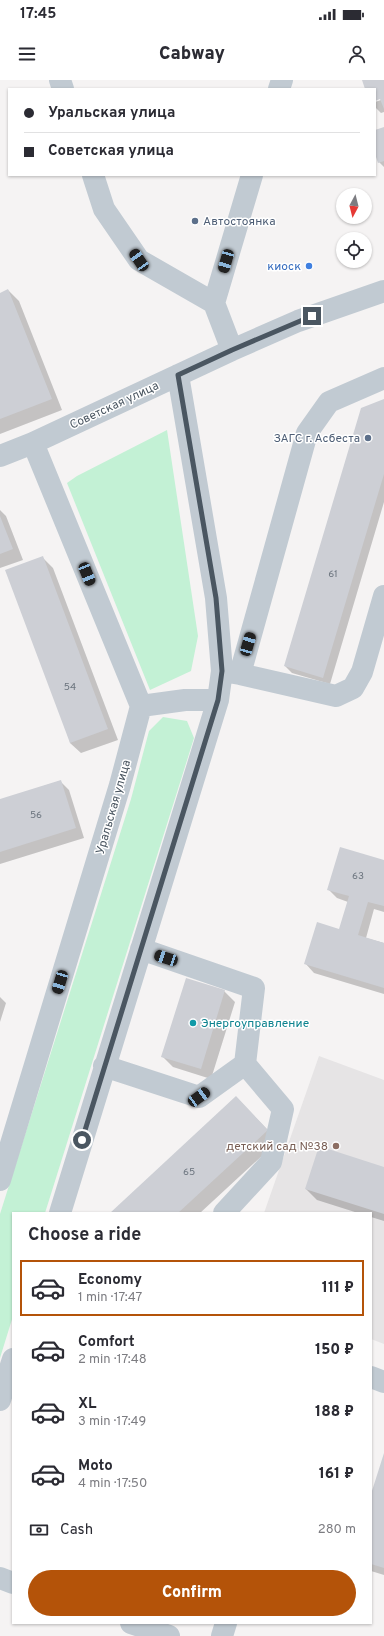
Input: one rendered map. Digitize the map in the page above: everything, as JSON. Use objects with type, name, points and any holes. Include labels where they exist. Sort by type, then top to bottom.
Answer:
[{"type":"street","points":[[93,176],[104,209],[139,260],[214,302]]},
{"type":"street","points":[[232,350],[214,302],[252,176]]},
{"type":"street","name":"Советская улица","points":[[0,456],[34,443],[232,350],[298,321],[384,291]]},
{"type":"street","points":[[178,375],[216,598],[231,673]]},
{"type":"street","points":[[60,1212],[104,1066],[218,700],[231,673],[307,432],[329,402],[384,378]]},
{"type":"street","points":[[34,443],[141,706],[184,700],[218,700]]},
{"type":"street","points":[[231,673],[336,696],[353,688],[362,672],[384,596]]},
{"type":"street","name":"Уральская улица","points":[[0,1180],[120,785],[141,706]]},
{"type":"street","points":[[141,949],[254,988],[245,1064],[283,1109],[271,1162],[225,1212]]},
{"type":"street","points":[[104,1066],[199,1097],[245,1064]]},
{"type":"street","points":[[0,1400],[12,1362]]},
{"type":"street","points":[[372,1377],[384,1382]]},
{"type":"street","points":[[0,1578],[12,1583]]},
{"type":"street","points":[[134,1624],[169,1636]]},
{"type":"street","points":[[222,1636],[226,1624]]},
{"type":"shaded area","name":"детский сад №38","points":[[319,1056],[384,1080],[384,1344],[372,1339],[372,1212],[264,1212]]},
{"type":"green space","points":[[167,430],[198,636],[191,671],[150,690],[67,483],[77,476]]},
{"type":"green space","points":[[163,717],[187,721],[194,738],[45,1212],[12,1212],[12,1319],[0,1358],[0,1214],[131,799],[149,731]]},
{"type":"building","points":[[362,80],[384,80],[384,109],[380,99],[376,101],[376,88],[365,88]]},
{"type":"building","points":[[384,127],[384,161],[378,163],[376,157],[376,130]]},
{"type":"building","points":[[8,289],[52,399],[0,419],[0,293]]},
{"type":"building","points":[[384,399],[384,474],[323,678],[284,666],[361,408]]},
{"type":"building","points":[[0,516],[13,549],[0,554]]},
{"type":"building","points":[[43,556],[108,729],[70,743],[5,570]]},
{"type":"building","points":[[61,780],[76,828],[0,852],[0,799]]},
{"type":"building","points":[[340,847],[384,860],[384,906],[368,902],[358,935],[384,943],[384,988],[304,964],[317,922],[339,929],[349,896],[327,890]]},
{"type":"building","name":"Энергоуправление","points":[[186,978],[225,990],[201,1069],[161,1057]]},
{"type":"building","points":[[236,1096],[268,1130],[179,1212],[111,1212]]},
{"type":"building","points":[[319,1146],[384,1167],[384,1214],[305,1189]]},
{"type":"building","points":[[384,1453],[384,1568],[372,1564],[372,1491]]},
{"type":"place","name":"Автостоянка","points":[[195,221]]},
{"type":"place","name":"киоск","points":[[309,266]]},
{"type":"place","name":"ЗАГС г. Асбеста","points":[[368,438]]},
{"type":"place","name":"Энергоуправление","points":[[193,1023]]},
{"type":"place","name":"детский сад №38","points":[[336,1146]]},
{"type":"route","points":[[82,1140],[218,700],[222,671],[216,598],[178,375],[312,316]]}]
